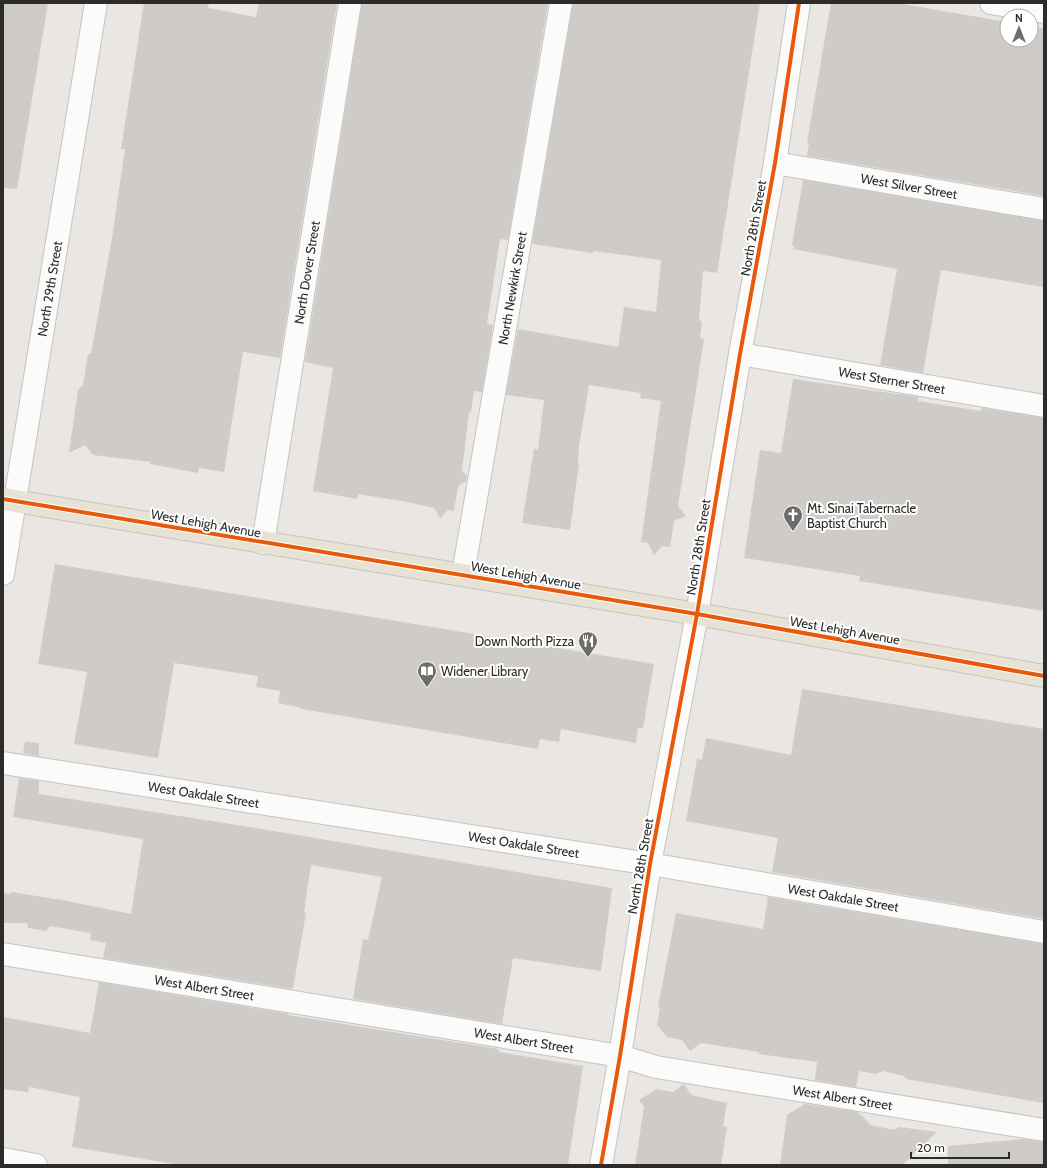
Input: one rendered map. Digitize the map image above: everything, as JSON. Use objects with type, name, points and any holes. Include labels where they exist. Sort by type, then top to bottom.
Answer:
[{"type":"main road","name":"West Lehigh Avenue","points":[[9,500],[262,543],[462,574],[1044,676]]},
{"type":"street","name":"North 29th Street","points":[[3,574],[9,500],[96,3]]},
{"type":"street","name":"North Dover Street","points":[[262,543],[350,3]]},
{"type":"street","name":"North Newkirk Street","points":[[462,574],[561,3]]},
{"type":"street","name":"North 28th Street","points":[[601,1165],[620,1056],[650,864],[697,614],[740,354],[775,163],[800,3]]},
{"type":"street","points":[[991,3],[1044,12]]},
{"type":"street","name":"West Silver Street","points":[[775,163],[1044,209]]},
{"type":"street","name":"West Sterner Street","points":[[740,354],[1044,406]]},
{"type":"street","name":"West Oakdale Street","points":[[3,764],[650,864],[1044,932]]},
{"type":"street","name":"West Albert Street","points":[[3,954],[620,1056],[656,1067],[1044,1130]]},
{"type":"street","points":[[3,1160],[36,1165]]},
{"type":"building","points":[[3,3],[48,3],[17,189],[3,188]]},
{"type":"building","points":[[144,3],[209,3],[208,8],[256,17],[259,3],[337,3],[280,358],[243,352],[224,472],[199,468],[198,473],[150,464],[151,462],[93,455],[85,445],[69,453],[78,390],[83,385],[88,354],[91,354],[112,238],[125,149],[121,149]]},
{"type":"building","points":[[362,3],[548,3],[508,240],[500,239],[487,324],[493,325],[482,392],[474,391],[471,413],[469,413],[462,471],[467,476],[466,481],[458,486],[454,511],[448,510],[440,518],[434,508],[407,502],[358,494],[357,499],[313,491],[333,368],[305,362]]},
{"type":"building","points":[[573,3],[760,3],[717,273],[703,271],[699,319],[702,323],[700,338],[704,339],[678,506],[686,516],[674,521],[670,547],[662,546],[654,555],[648,543],[641,542],[661,401],[640,398],[641,393],[589,385],[579,446],[579,464],[570,530],[522,523],[534,449],[538,450],[544,400],[506,395],[518,329],[618,347],[624,307],[656,312],[661,260],[594,251],[593,253],[532,244]]},
{"type":"building","points":[[831,3],[897,3],[999,21],[999,48],[1039,48],[1039,28],[1044,29],[1044,196],[807,156],[809,143],[807,143]]},
{"type":"building","points":[[803,180],[1044,221],[1044,287],[941,270],[923,373],[880,365],[897,269],[793,249],[794,246],[792,245]]},
{"type":"building","points":[[793,379],[918,397],[918,401],[981,411],[982,408],[1044,418],[1044,611],[859,581],[860,576],[744,558],[760,450],[781,453]]},
{"type":"building","points":[[55,564],[654,664],[643,728],[638,728],[636,743],[561,729],[559,742],[540,739],[538,749],[302,709],[278,703],[280,691],[256,687],[258,676],[174,663],[158,758],[74,744],[87,672],[38,664]]},
{"type":"building","points":[[802,689],[1044,729],[1044,919],[772,872],[778,838],[686,821],[697,759],[702,760],[706,738],[791,755]]},
{"type":"building","points":[[25,742],[39,743],[39,756],[23,753]]},
{"type":"building","points":[[19,778],[39,781],[39,794],[231,824],[612,888],[601,971],[513,958],[502,1024],[353,999],[363,939],[368,940],[382,877],[311,865],[304,912],[306,913],[293,989],[103,958],[106,943],[90,940],[91,933],[50,926],[46,931],[28,928],[27,923],[3,923],[3,893],[11,894],[11,892],[62,900],[131,914],[143,839],[13,817]]},
{"type":"building","points":[[768,897],[1044,944],[1044,1103],[906,1079],[904,1076],[883,1071],[876,1074],[859,1071],[856,1087],[815,1080],[817,1062],[758,1054],[759,1052],[701,1043],[690,1051],[682,1040],[667,1037],[657,1025],[660,1007],[658,1007],[676,913],[763,929]]},
{"type":"building","points":[[99,982],[289,1014],[288,1015],[498,1049],[499,1052],[583,1066],[568,1165],[180,1165],[72,1147],[80,1097],[29,1087],[28,1092],[3,1089],[3,1017],[90,1033]]},
{"type":"building","points":[[684,1084],[691,1095],[727,1103],[723,1126],[727,1127],[721,1165],[635,1165],[644,1107],[639,1100],[657,1089],[673,1092]]},
{"type":"building","points":[[805,1104],[858,1112],[871,1125],[894,1130],[899,1127],[937,1132],[902,1165],[780,1165],[787,1115]]},
{"type":"building","points":[[1023,1139],[1044,1142],[1044,1165],[948,1165],[948,1146]]},
{"type":"cycle path","points":[[601,1165],[620,1056],[650,864],[697,614],[740,354],[775,163],[799,3]]},
{"type":"cycle path","points":[[3,499],[697,614],[1044,676]]},
{"type":"place","name":"Mt. Sinai Tabernacle Baptist Church","points":[[793,532]]},
{"type":"place","name":"Down North Pizza","points":[[588,658]]},
{"type":"place","name":"Widener Library","points":[[427,688]]}]
